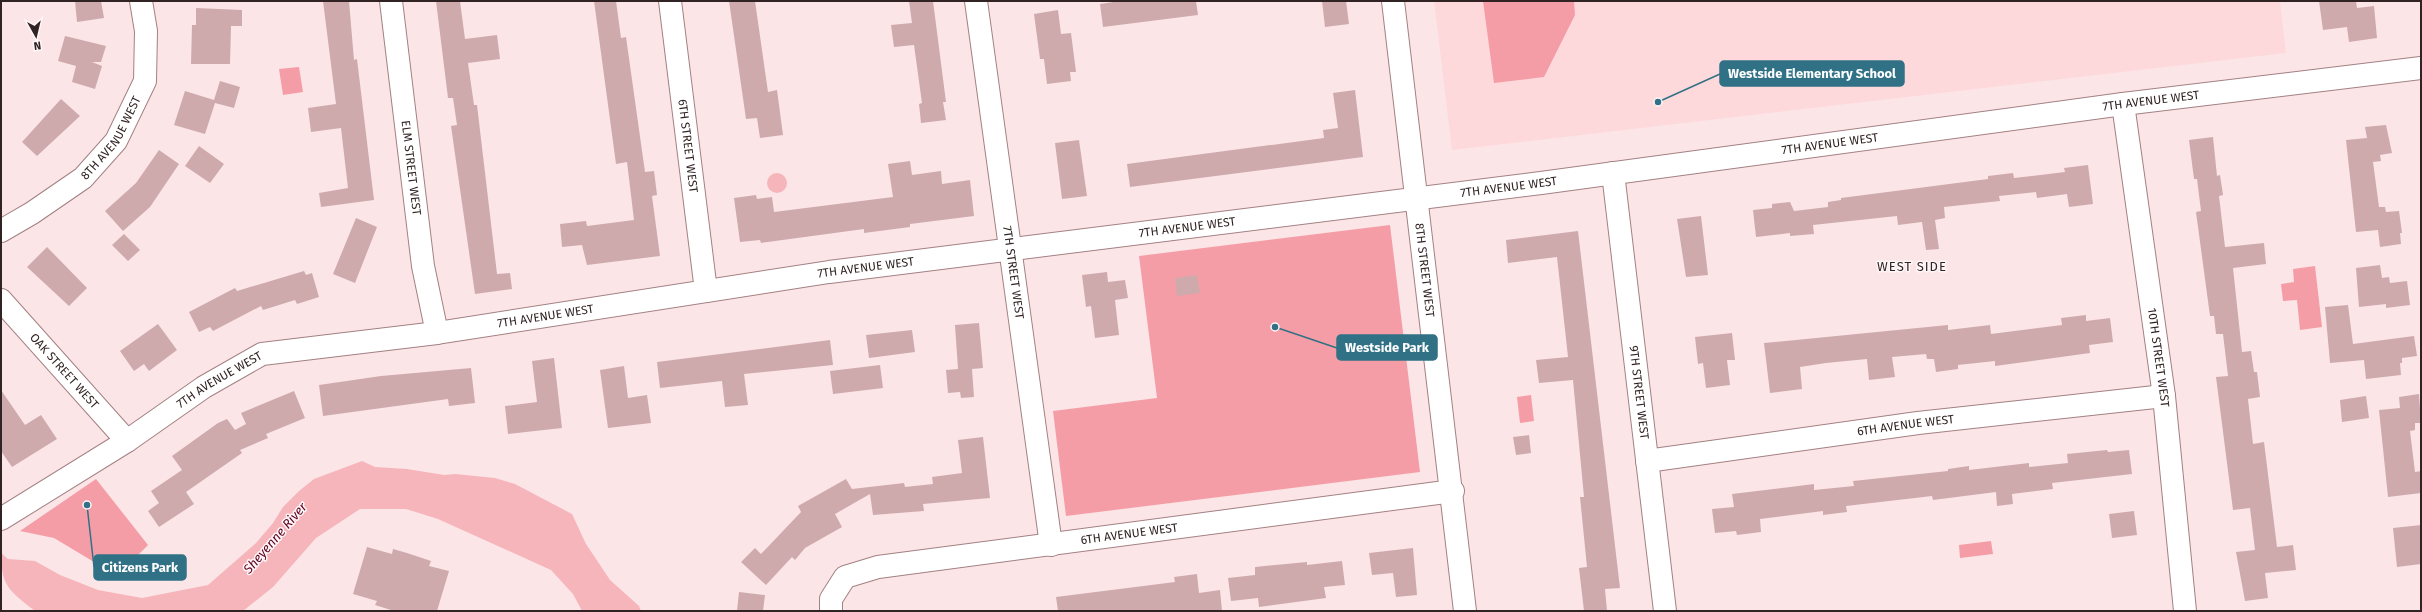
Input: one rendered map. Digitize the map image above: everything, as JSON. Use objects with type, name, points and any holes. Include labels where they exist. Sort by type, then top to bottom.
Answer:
[{"type":"street","name":"8TH AVENUE WEST","points":[[1,230],[32,213],[83,178],[116,141],[145,81],[146,31],[141,1]]},
{"type":"street","name":"ELM STREET WEST","points":[[391,1],[423,266],[437,333]]},
{"type":"street","name":"6TH STREET WEST","points":[[670,1],[706,291]]},
{"type":"street","name":"7TH STREET WEST","points":[[976,1],[1051,544]]},
{"type":"street","name":"8TH STREET WEST","points":[[1393,1],[1453,492],[1466,611]]},
{"type":"street","name":"7TH AVENUE WEST","points":[[1,519],[127,441],[204,387],[262,354],[437,333],[829,272],[1613,173],[2123,104],[2421,68]]},
{"type":"street","name":"10TH STREET WEST","points":[[2123,104],[2164,396],[2185,611]]},
{"type":"street","name":"9TH STREET WEST","points":[[1613,173],[1665,611]]},
{"type":"street","name":"OAK STREET WEST","points":[[1,300],[127,441]]},
{"type":"street","name":"6TH AVENUE WEST","points":[[1647,461],[1918,423],[2164,396]]},
{"type":"street","name":"6TH AVENUE WEST","points":[[831,611],[831,600],[845,577],[878,567],[1453,492]]},
{"type":"shaded area","points":[[1434,1],[2280,1],[2286,53],[1452,150]]},
{"type":"shaded area","points":[[1483,1],[1574,1],[1575,15],[1544,77],[1494,83]]},
{"type":"shaded area","points":[[299,67],[303,92],[283,95],[279,69]]},
{"type":"shaded area","points":[[1390,225],[1420,472],[1066,516],[1053,411],[1157,398],[1139,256]]},
{"type":"shaded area","points":[[2315,266],[2322,327],[2300,330],[2297,300],[2283,301],[2281,284],[2294,282],[2293,269]]},
{"type":"shaded area","points":[[1531,395],[1534,421],[1520,423],[1517,397]]},
{"type":"shaded area","points":[[96,479],[148,545],[137,556],[99,565],[54,538],[20,531]]},
{"type":"shaded area","points":[[1991,541],[1993,554],[1960,558],[1959,545]]},
{"type":"water","points":[[777,173],[784,176],[787,183],[784,190],[777,193],[770,190],[767,183],[770,176]]},
{"type":"water","name":"Sheyenne River","points":[[362,461],[375,467],[407,469],[444,475],[455,474],[495,478],[515,484],[572,514],[586,544],[610,580],[639,606],[641,611],[582,611],[573,594],[551,570],[438,519],[406,509],[360,509],[316,538],[273,587],[243,611],[35,611],[13,593],[5,581],[1,564],[1,553],[8,559],[35,561],[60,575],[98,590],[142,598],[208,585],[256,543],[273,523],[283,507],[299,491],[314,479]]},
{"type":"building","points":[[75,1],[101,1],[104,18],[77,22]]},
{"type":"building","points":[[323,1],[349,1],[354,60],[357,59],[374,200],[321,207],[319,193],[348,188],[341,128],[311,132],[308,108],[336,104]]},
{"type":"building","points":[[436,1],[460,1],[465,39],[497,35],[500,59],[468,63],[474,105],[477,105],[497,274],[510,273],[512,289],[475,294],[451,126],[457,125],[453,98],[448,98]]},
{"type":"building","points":[[594,1],[616,1],[621,38],[626,37],[645,172],[654,171],[657,195],[652,196],[660,256],[587,265],[582,245],[562,247],[560,224],[586,221],[587,226],[634,220],[627,162],[616,164]]},
{"type":"building","points":[[729,1],[755,1],[768,92],[777,90],[783,135],[760,138],[757,118],[746,119]]},
{"type":"building","points":[[909,1],[933,1],[946,102],[943,102],[946,120],[921,123],[919,104],[922,103],[914,45],[894,47],[891,25],[912,23]]},
{"type":"building","points":[[1120,1],[1196,1],[1198,15],[1103,27],[1100,4]]},
{"type":"building","points":[[1322,1],[1346,1],[1349,24],[1325,27]]},
{"type":"building","points":[[2319,1],[2356,1],[2357,8],[2374,6],[2377,38],[2349,42],[2347,27],[2323,30]]},
{"type":"building","points":[[196,8],[242,10],[242,26],[231,26],[230,64],[191,64],[192,25],[196,25]]},
{"type":"building","points":[[1058,10],[1061,34],[1071,33],[1076,72],[1070,72],[1071,81],[1047,84],[1044,59],[1040,59],[1034,14]]},
{"type":"building","points":[[65,36],[106,46],[101,62],[92,62],[102,66],[95,89],[72,82],[76,66],[58,61]]},
{"type":"building","points":[[220,81],[240,87],[234,108],[215,103],[205,134],[174,125],[185,91],[214,100]]},
{"type":"building","points":[[1355,90],[1363,157],[1130,187],[1127,164],[1324,138],[1323,130],[1338,128],[1333,93]]},
{"type":"building","points":[[61,99],[80,116],[37,156],[22,142]]},
{"type":"building","points":[[2386,125],[2392,153],[2380,155],[2381,161],[2373,162],[2379,207],[2385,207],[2386,212],[2399,211],[2402,233],[2400,233],[2401,244],[2380,247],[2378,230],[2356,232],[2346,140],[2367,138],[2365,127]]},
{"type":"building","points":[[2213,137],[2217,176],[2220,175],[2223,195],[2219,196],[2225,247],[2264,243],[2266,264],[2233,268],[2242,352],[2251,351],[2254,372],[2257,372],[2260,397],[2248,399],[2253,444],[2264,442],[2277,547],[2293,545],[2296,570],[2265,573],[2268,598],[2245,601],[2236,552],[2255,550],[2250,508],[2233,510],[2216,377],[2228,376],[2223,334],[2216,334],[2214,316],[2210,316],[2196,212],[2201,211],[2197,179],[2194,179],[2189,140]]},
{"type":"building","points":[[1079,140],[1087,196],[1062,199],[1055,143]]},
{"type":"building","points":[[199,146],[224,164],[210,183],[185,166]]},
{"type":"building","points":[[159,150],[179,164],[150,207],[123,231],[105,211],[136,183]]},
{"type":"building","points":[[910,161],[912,175],[941,171],[942,184],[970,180],[974,216],[910,224],[910,227],[864,233],[864,229],[761,243],[760,240],[740,242],[734,198],[756,195],[757,199],[772,197],[774,212],[893,197],[888,164]]},
{"type":"building","points":[[2088,165],[2093,204],[2069,207],[2067,194],[2037,198],[2036,192],[1999,196],[2000,201],[1944,207],[1945,218],[1935,220],[1939,249],[1926,250],[1922,222],[1898,225],[1897,216],[1813,225],[1814,234],[1790,236],[1790,233],[1756,237],[1753,210],[1772,208],[1772,204],[1790,202],[1794,211],[1828,207],[1828,202],[1841,200],[1841,198],[1988,179],[1988,176],[2013,173],[2014,178],[2065,172],[2064,168]]},
{"type":"building","points":[[1701,216],[1708,275],[1686,277],[1677,219]]},
{"type":"building","points":[[356,218],[377,227],[355,283],[333,274]]},
{"type":"building","points":[[1578,231],[1620,588],[1605,589],[1607,611],[1584,611],[1579,568],[1587,567],[1580,497],[1584,497],[1573,380],[1539,383],[1536,360],[1568,357],[1557,257],[1508,263],[1506,240]]},
{"type":"building","points":[[124,234],[140,250],[128,261],[112,245]]},
{"type":"building","points":[[47,247],[87,288],[69,306],[27,267]]},
{"type":"building","points":[[2380,265],[2382,278],[2389,277],[2390,283],[2407,281],[2410,305],[2386,308],[2386,304],[2359,307],[2356,268]]},
{"type":"building","points":[[304,271],[306,275],[312,273],[319,297],[297,304],[295,300],[263,310],[261,306],[213,331],[210,327],[199,332],[189,312],[235,288],[237,291]]},
{"type":"building","points":[[1107,272],[1108,282],[1125,280],[1128,298],[1115,300],[1119,335],[1095,338],[1091,306],[1086,307],[1082,275]]},
{"type":"building","points":[[1197,275],[1200,293],[1177,296],[1175,278]]},
{"type":"building","points":[[2348,305],[2353,344],[2414,336],[2417,356],[2402,358],[2402,363],[2400,363],[2401,375],[2366,379],[2364,360],[2330,363],[2325,307]]},
{"type":"building","points":[[2086,315],[2086,321],[2110,318],[2113,342],[2089,345],[2090,353],[1995,366],[1995,361],[1958,365],[1958,369],[1936,372],[1934,359],[1927,359],[1926,354],[1892,357],[1895,377],[1869,380],[1867,359],[1826,363],[1800,367],[1802,389],[1770,393],[1764,343],[1948,325],[1948,330],[1990,325],[1991,334],[2062,325],[2061,318]]},
{"type":"building","points":[[979,323],[983,368],[972,369],[974,397],[961,398],[960,392],[948,393],[946,370],[958,369],[955,325]]},
{"type":"building","points":[[158,324],[177,350],[149,371],[144,364],[134,371],[120,351]]},
{"type":"building","points":[[912,330],[915,352],[869,358],[866,335]]},
{"type":"building","points":[[1732,333],[1735,360],[1727,360],[1730,385],[1706,388],[1703,363],[1698,364],[1695,337]]},
{"type":"building","points":[[830,340],[833,365],[744,374],[748,405],[725,407],[722,381],[660,388],[657,362]]},
{"type":"building","points":[[554,358],[562,428],[508,434],[505,406],[537,402],[532,361]]},
{"type":"building","points":[[880,365],[883,388],[833,394],[830,371]]},
{"type":"building","points":[[624,366],[628,398],[647,395],[651,423],[608,428],[600,370]]},
{"type":"building","points":[[471,368],[475,403],[449,406],[448,399],[323,416],[319,385],[381,376]]},
{"type":"building","points":[[1,390],[25,425],[41,415],[57,439],[12,467],[1,451]]},
{"type":"building","points":[[294,391],[305,418],[266,434],[268,438],[240,450],[242,453],[186,492],[194,504],[159,527],[148,511],[159,503],[151,491],[182,470],[172,456],[218,423],[227,419],[235,430],[246,424],[241,413]]},
{"type":"building","points":[[2419,394],[2421,423],[2415,423],[2415,430],[2410,431],[2415,472],[2421,471],[2421,493],[2388,497],[2379,410],[2400,408],[2399,397]]},
{"type":"building","points":[[2366,396],[2369,418],[2342,422],[2340,400]]},
{"type":"building","points":[[1529,435],[1531,453],[1516,455],[1513,437]]},
{"type":"building","points":[[983,437],[990,498],[923,504],[924,511],[873,515],[870,494],[835,514],[842,527],[805,548],[795,560],[792,557],[766,585],[741,562],[755,548],[761,554],[801,512],[798,506],[846,479],[852,489],[904,483],[905,487],[933,484],[932,477],[962,473],[958,440]]},
{"type":"building","points":[[2107,450],[2108,452],[2129,450],[2132,474],[2052,483],[2053,489],[2012,494],[2013,504],[1997,506],[1996,492],[1933,500],[1932,496],[1846,506],[1847,512],[1823,515],[1823,511],[1760,519],[1761,532],[1737,535],[1736,531],[1715,533],[1712,509],[1734,507],[1732,494],[1814,484],[1814,490],[1854,486],[1853,481],[1948,471],[1948,469],[1969,466],[1969,470],[2029,463],[2029,467],[2068,463],[2067,454]]},
{"type":"building","points":[[2134,511],[2137,535],[2112,538],[2109,514]]},
{"type":"building","points":[[2421,525],[2421,564],[2397,567],[2393,528]]},
{"type":"building","points":[[367,547],[392,554],[393,549],[407,553],[431,561],[429,566],[449,571],[437,611],[394,611],[375,605],[377,601],[353,594]]},
{"type":"building","points":[[1413,548],[1417,595],[1396,597],[1393,573],[1372,575],[1369,553]]},
{"type":"building","points":[[1342,561],[1345,585],[1324,587],[1326,598],[1259,607],[1258,598],[1231,601],[1228,578],[1255,575],[1255,567],[1307,562],[1307,565]]},
{"type":"building","points":[[1197,574],[1199,593],[1220,590],[1222,611],[1058,611],[1056,597],[1175,582],[1174,577]]},
{"type":"building","points":[[739,592],[765,595],[763,611],[737,611]]},
{"type":"place","name":"Westside Elementary School","points":[[1658,102]]},
{"type":"place","name":"Westside Park","points":[[1275,327]]},
{"type":"place","name":"Citizens Park","points":[[87,505]]},
{"type":"district","name":"WEST SIDE","points":[[1912,266]]}]
